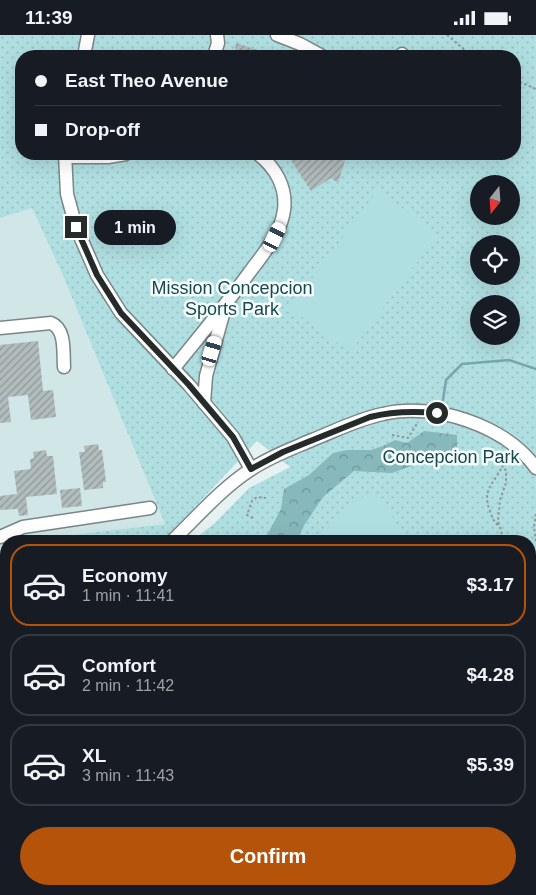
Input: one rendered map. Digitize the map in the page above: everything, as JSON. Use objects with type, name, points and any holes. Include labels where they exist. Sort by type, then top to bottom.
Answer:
[{"type":"street","points":[[85,50],[88,35]]},
{"type":"street","points":[[216,50],[218,43],[217,35]]},
{"type":"street","points":[[277,35],[311,50]]},
{"type":"street","points":[[65,160],[68,194],[76,227],[97,275],[121,313],[233,437],[251,469]]},
{"type":"street","points":[[173,369],[226,304],[272,241],[281,224],[284,209],[283,189],[273,167],[265,160]]},
{"type":"street","points":[[204,403],[206,376],[226,304]]},
{"type":"street","points":[[0,328],[51,323],[58,326],[61,332],[64,367]]},
{"type":"street","points":[[178,535],[233,483],[251,469],[283,452],[357,421],[384,413],[411,411],[437,413],[464,419],[487,429],[507,441],[522,452],[536,468]]},
{"type":"street","points":[[5,535],[24,527],[150,507]]},
{"type":"path","points":[[447,35],[465,50]]},
{"type":"path","points":[[521,83],[536,89]]},
{"type":"path","points":[[392,435],[408,438],[418,422]]},
{"type":"path","points":[[498,525],[500,500],[506,483],[501,454]]},
{"type":"path","points":[[502,535],[486,499],[488,490],[504,464]]},
{"type":"path","points":[[254,519],[247,515],[252,501],[257,497],[266,498]]},
{"type":"path","points":[[535,535],[536,514]]},
{"type":"shaded area","points":[[32,208],[64,278],[165,524],[73,535],[0,535],[0,218]]},
{"type":"green space","name":"Mission Concepcion Sports Park","points":[[0,35],[536,35],[536,535],[200,535],[215,523],[249,488],[290,467],[257,441],[169,535],[72,535],[165,524],[64,278],[32,208],[0,218]]},
{"type":"green space","points":[[378,190],[438,234],[350,352],[290,308]]},
{"type":"green space","name":"Concepcion Park","points":[[424,431],[457,435],[457,459],[427,460],[392,473],[354,471],[323,497],[303,527],[300,535],[267,535],[281,509],[284,489],[309,475],[333,453],[347,450],[371,450],[395,440],[407,443]]},
{"type":"green space","points":[[372,492],[377,495],[405,535],[322,535],[345,510]]},
{"type":"building","points":[[236,43],[258,50],[235,50]]},
{"type":"building","points":[[291,160],[345,160],[338,183],[331,178],[311,191]]},
{"type":"building","points":[[38,341],[43,391],[53,390],[56,417],[31,420],[28,395],[8,397],[11,422],[0,423],[0,345]]},
{"type":"building","points":[[98,444],[99,450],[102,450],[106,482],[103,482],[103,488],[84,490],[79,452],[85,452],[84,446]]},
{"type":"building","points":[[46,450],[47,456],[53,456],[57,494],[26,497],[28,515],[19,516],[18,509],[0,510],[0,496],[17,494],[14,471],[31,469],[30,459],[34,458],[33,452]]},
{"type":"building","points":[[80,488],[82,506],[62,508],[60,490]]},
{"type":"waterway","points":[[443,400],[446,380],[462,364],[509,360],[536,369]]},
{"type":"route","points":[[76,227],[97,275],[121,313],[189,385],[233,437],[251,469],[283,452],[370,417],[384,413],[411,411],[437,413]]}]
